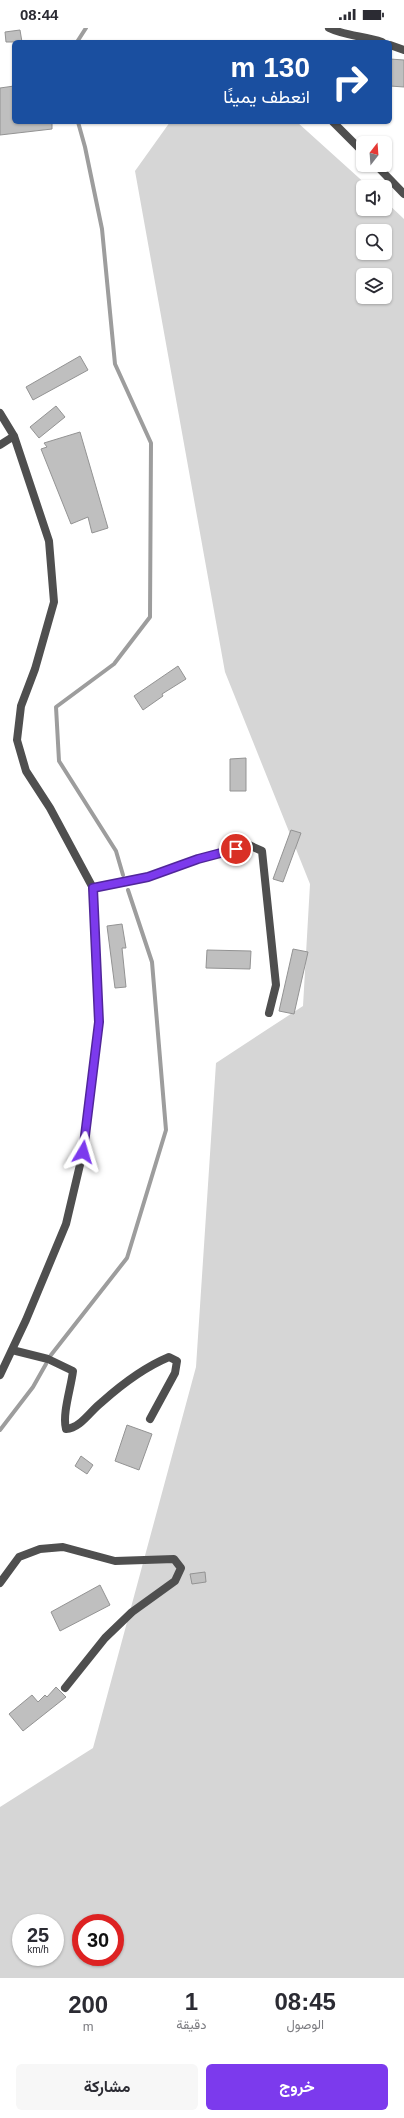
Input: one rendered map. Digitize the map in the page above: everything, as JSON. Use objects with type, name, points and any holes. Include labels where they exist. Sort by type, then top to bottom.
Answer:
[{"type":"street","points":[[329,28],[336,31],[366,36],[377,40]]},
{"type":"street","points":[[392,46],[404,50]]},
{"type":"street","points":[[335,124],[356,145]]},
{"type":"street","points":[[383,172],[404,194]]},
{"type":"street","points":[[0,413],[14,436],[49,542],[54,602],[35,668],[21,706],[17,740],[26,771],[50,808],[93,888],[99,1022],[83,1152],[66,1224],[0,1375]]},
{"type":"street","points":[[0,445],[14,436]]},
{"type":"street","points":[[93,888],[148,877],[198,859],[249,845],[262,851],[276,984],[269,1013]]},
{"type":"street","points":[[12,1350],[48,1359],[73,1371],[71,1392],[64,1420],[66,1430],[74,1429],[102,1402],[158,1362],[169,1357],[177,1361],[175,1373],[150,1419]]},
{"type":"street","points":[[0,1583],[19,1557],[40,1549],[63,1547],[115,1561],[174,1559],[182,1568],[175,1581],[132,1612],[105,1638],[65,1688]]},
{"type":"shaded area","points":[[169,124],[299,124],[361,180],[356,180],[356,216],[392,216],[392,208],[404,219],[404,1978],[0,1978],[0,1807],[93,1748],[196,1367],[216,1063],[303,1006],[310,884],[225,672],[135,171]]},
{"type":"building","points":[[20,30],[22,40],[12,40],[12,42],[6,42],[5,32]]},
{"type":"building","points":[[392,59],[404,60],[404,87],[392,86]]},
{"type":"building","points":[[12,86],[12,124],[52,124],[52,129],[0,135],[0,88]]},
{"type":"building","points":[[80,356],[88,370],[33,400],[26,387]]},
{"type":"building","points":[[56,406],[65,417],[39,438],[30,427]]},
{"type":"building","points":[[80,432],[108,528],[92,533],[88,517],[71,524],[41,449],[47,447],[44,443]]},
{"type":"building","points":[[178,666],[186,679],[162,694],[163,696],[143,710],[134,696]]},
{"type":"building","points":[[246,758],[246,791],[230,791],[230,759]]},
{"type":"building","points":[[291,830],[301,833],[283,882],[273,879]]},
{"type":"building","points":[[122,924],[126,948],[122,948],[126,987],[115,988],[107,926]]},
{"type":"building","points":[[293,949],[308,952],[294,1014],[279,1011]]},
{"type":"building","points":[[207,950],[251,951],[250,969],[206,968]]},
{"type":"building","points":[[127,1425],[152,1434],[139,1470],[115,1461]]},
{"type":"building","points":[[81,1456],[93,1465],[87,1474],[75,1466]]},
{"type":"building","points":[[205,1572],[206,1582],[192,1584],[190,1574]]},
{"type":"building","points":[[100,1585],[110,1605],[60,1631],[51,1612]]},
{"type":"building","points":[[56,1687],[66,1697],[23,1731],[9,1714],[32,1695],[38,1702],[45,1695],[47,1697]]},
{"type":"waterway","points":[[78,40],[86,28]]},
{"type":"waterway","points":[[79,124],[85,147],[102,229],[115,364],[151,443],[150,617],[114,664],[56,707],[59,761],[116,851],[123,875]]},
{"type":"waterway","points":[[51,1355],[127,1258],[166,1130],[152,962],[128,890]]},
{"type":"waterway","points":[[0,1430],[33,1387],[46,1364]]},
{"type":"route","points":[[83,1152],[99,1022],[93,888],[148,877],[198,859],[236,849]]}]
